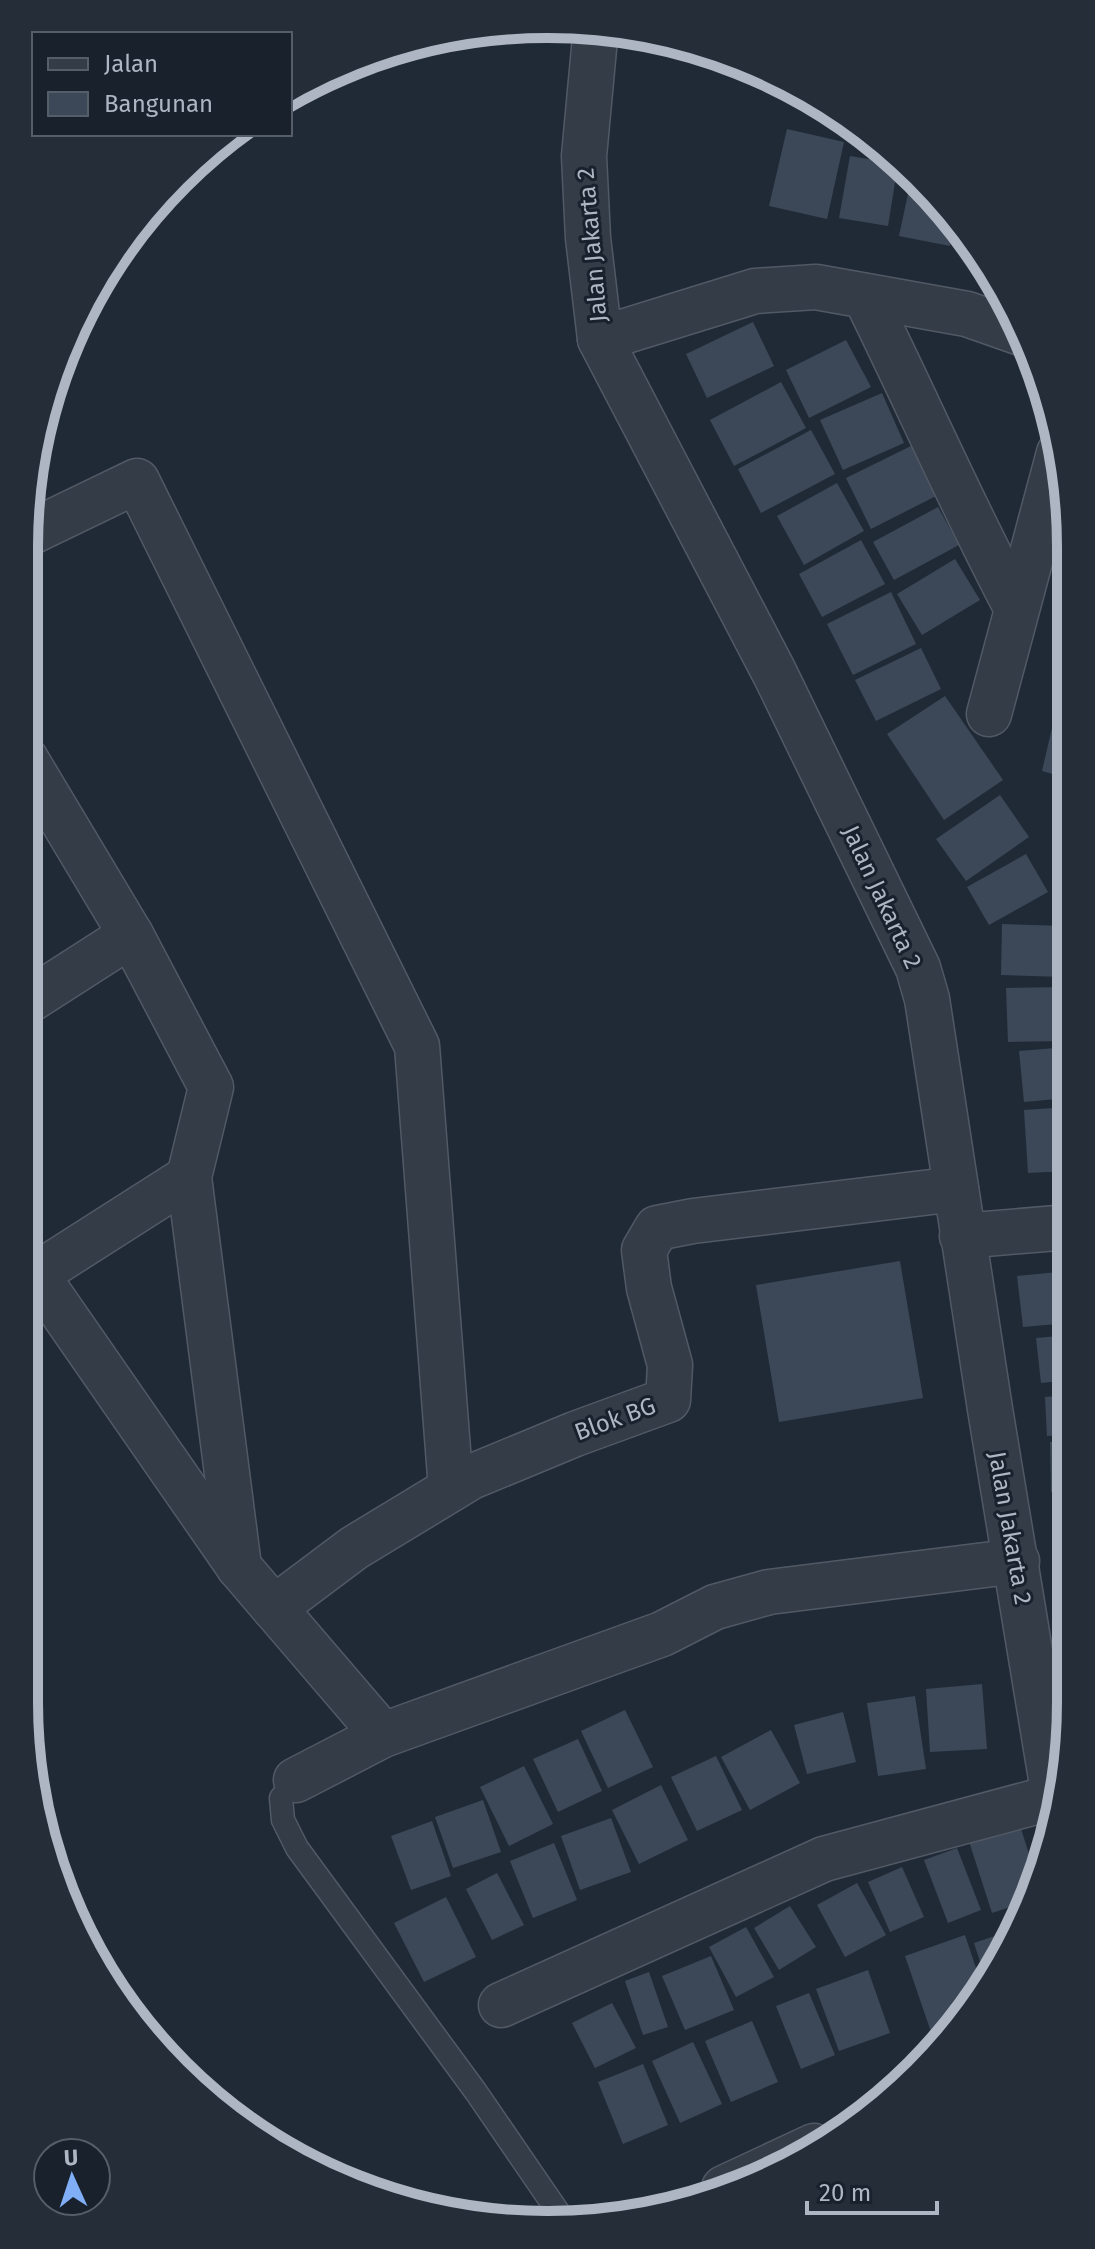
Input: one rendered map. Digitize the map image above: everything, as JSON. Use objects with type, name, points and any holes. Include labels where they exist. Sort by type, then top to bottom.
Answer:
[{"type":"street","name":"Jalan Jakarta 2","points":[[595,40],[584,156],[588,238],[600,339],[775,674],[918,968],[927,999],[962,1236],[1051,1780]]},
{"type":"street","points":[[600,339],[755,291],[816,287],[967,314],[1007,328]]},
{"type":"street","points":[[865,296],[926,419],[978,535],[1016,607]]},
{"type":"street","points":[[989,714],[1052,477]]},
{"type":"street","points":[[39,528],[137,481],[417,1046],[451,1489]]},
{"type":"street","points":[[38,780],[131,935],[211,1087],[189,1177],[239,1567]]},
{"type":"street","points":[[38,995],[131,935]]},
{"type":"street","points":[[38,1261],[189,1177]]},
{"type":"street","name":"Blok BG","points":[[274,1608],[354,1548],[471,1477],[668,1400],[670,1365],[649,1288],[644,1250],[657,1228],[956,1189]]},
{"type":"street","points":[[962,1236],[1057,1228]]},
{"type":"street","points":[[38,1277],[239,1567],[383,1735]]},
{"type":"street","points":[[296,1780],[383,1735],[662,1634],[715,1607],[755,1596],[1017,1561]]},
{"type":"street","points":[[501,2005],[824,1859],[1045,1808]]},
{"type":"lane","points":[[296,1780],[281,1798],[283,1820],[297,1848],[476,2092],[557,2211]]},
{"type":"building","points":[[787,129],[844,142],[827,219],[769,206]]},
{"type":"building","points":[[850,156],[879,161],[896,176],[888,226],[839,218]]},
{"type":"building","points":[[909,188],[952,237],[950,246],[899,236]]},
{"type":"building","points":[[753,322],[774,366],[707,398],[686,354]]},
{"type":"building","points":[[846,340],[871,387],[809,418],[786,370]]},
{"type":"building","points":[[781,382],[806,428],[734,466],[710,420]]},
{"type":"building","points":[[882,393],[904,443],[843,470],[820,420]]},
{"type":"building","points":[[811,430],[835,474],[761,513],[738,469]]},
{"type":"building","points":[[913,445],[938,495],[871,529],[846,478]]},
{"type":"building","points":[[837,483],[864,531],[804,565],[777,516]]},
{"type":"building","points":[[938,507],[959,545],[894,580],[873,542]]},
{"type":"building","points":[[861,540],[885,584],[822,617],[799,574]]},
{"type":"building","points":[[955,559],[980,600],[922,635],[897,594]]},
{"type":"building","points":[[891,592],[916,644],[853,675],[827,624]]},
{"type":"building","points":[[921,648],[941,689],[876,721],[855,680]]},
{"type":"building","points":[[945,696],[1003,780],[944,820],[887,734]]},
{"type":"building","points":[[1052,728],[1057,729],[1057,775],[1042,771]]},
{"type":"building","points":[[1000,795],[1029,837],[966,881],[936,839]]},
{"type":"building","points":[[1026,854],[1048,892],[989,925],[967,887]]},
{"type":"building","points":[[1002,924],[1057,926],[1057,977],[1001,975]]},
{"type":"building","points":[[1057,987],[1057,1041],[1008,1042],[1006,988]]},
{"type":"building","points":[[1057,1048],[1057,1099],[1024,1102],[1019,1051]]},
{"type":"building","points":[[1057,1108],[1057,1172],[1028,1173],[1024,1110]]},
{"type":"building","points":[[900,1261],[923,1398],[779,1422],[756,1285]]},
{"type":"building","points":[[1057,1272],[1057,1324],[1023,1327],[1017,1276]]},
{"type":"building","points":[[1057,1336],[1057,1381],[1041,1383],[1036,1338]]},
{"type":"building","points":[[1057,1396],[1057,1436],[1047,1436],[1045,1397]]},
{"type":"building","points":[[1050,1442],[1057,1442],[1057,1492],[1051,1492]]},
{"type":"building","points":[[982,1684],[987,1749],[930,1752],[926,1689]]},
{"type":"building","points":[[915,1696],[926,1769],[878,1776],[867,1703]]},
{"type":"building","points":[[625,1710],[653,1767],[608,1788],[581,1731]]},
{"type":"building","points":[[843,1712],[856,1762],[807,1774],[794,1725]]},
{"type":"building","points":[[771,1730],[800,1783],[750,1810],[721,1757]]},
{"type":"building","points":[[578,1739],[602,1791],[558,1812],[533,1759]]},
{"type":"building","points":[[716,1756],[742,1810],[697,1831],[671,1777]]},
{"type":"building","points":[[524,1766],[553,1824],[509,1846],[480,1787]]},
{"type":"building","points":[[661,1785],[688,1840],[639,1864],[612,1810]]},
{"type":"building","points":[[483,1800],[501,1852],[453,1868],[435,1817]]},
{"type":"building","points":[[1016,1813],[1031,1861],[1013,1906],[992,1913],[965,1829]]},
{"type":"building","points":[[611,1818],[631,1872],[580,1890],[561,1836]]},
{"type":"building","points":[[432,1821],[451,1876],[411,1890],[391,1836]]},
{"type":"building","points":[[554,1843],[577,1900],[533,1918],[510,1861]]},
{"type":"building","points":[[957,1848],[981,1910],[948,1923],[924,1860]]},
{"type":"building","points":[[902,1867],[924,1917],[890,1932],[868,1882]]},
{"type":"building","points":[[497,1873],[524,1925],[492,1940],[466,1889]]},
{"type":"building","points":[[857,1883],[886,1935],[845,1957],[817,1905]]},
{"type":"building","points":[[446,1897],[476,1957],[424,1982],[394,1923]]},
{"type":"building","points":[[790,1906],[816,1947],[779,1970],[754,1928]]},
{"type":"building","points":[[746,1927],[774,1977],[736,1997],[709,1947]]},
{"type":"building","points":[[1000,1934],[982,1967],[974,1943]]},
{"type":"building","points":[[965,1935],[978,1974],[937,2030],[931,2032],[905,1956]]},
{"type":"building","points":[[711,1956],[734,2010],[685,2030],[662,1976]]},
{"type":"building","points":[[868,1970],[890,2033],[839,2051],[816,1989]]},
{"type":"building","points":[[649,1972],[668,2027],[643,2035],[625,1981]]},
{"type":"building","points":[[809,1993],[835,2055],[801,2069],[776,2006]]},
{"type":"building","points":[[612,2003],[636,2048],[595,2068],[572,2023]]},
{"type":"building","points":[[752,2021],[778,2082],[731,2102],[705,2041]]},
{"type":"building","points":[[693,2042],[722,2104],[680,2123],[652,2061]]},
{"type":"building","points":[[643,2064],[668,2125],[623,2144],[598,2082]]}]
